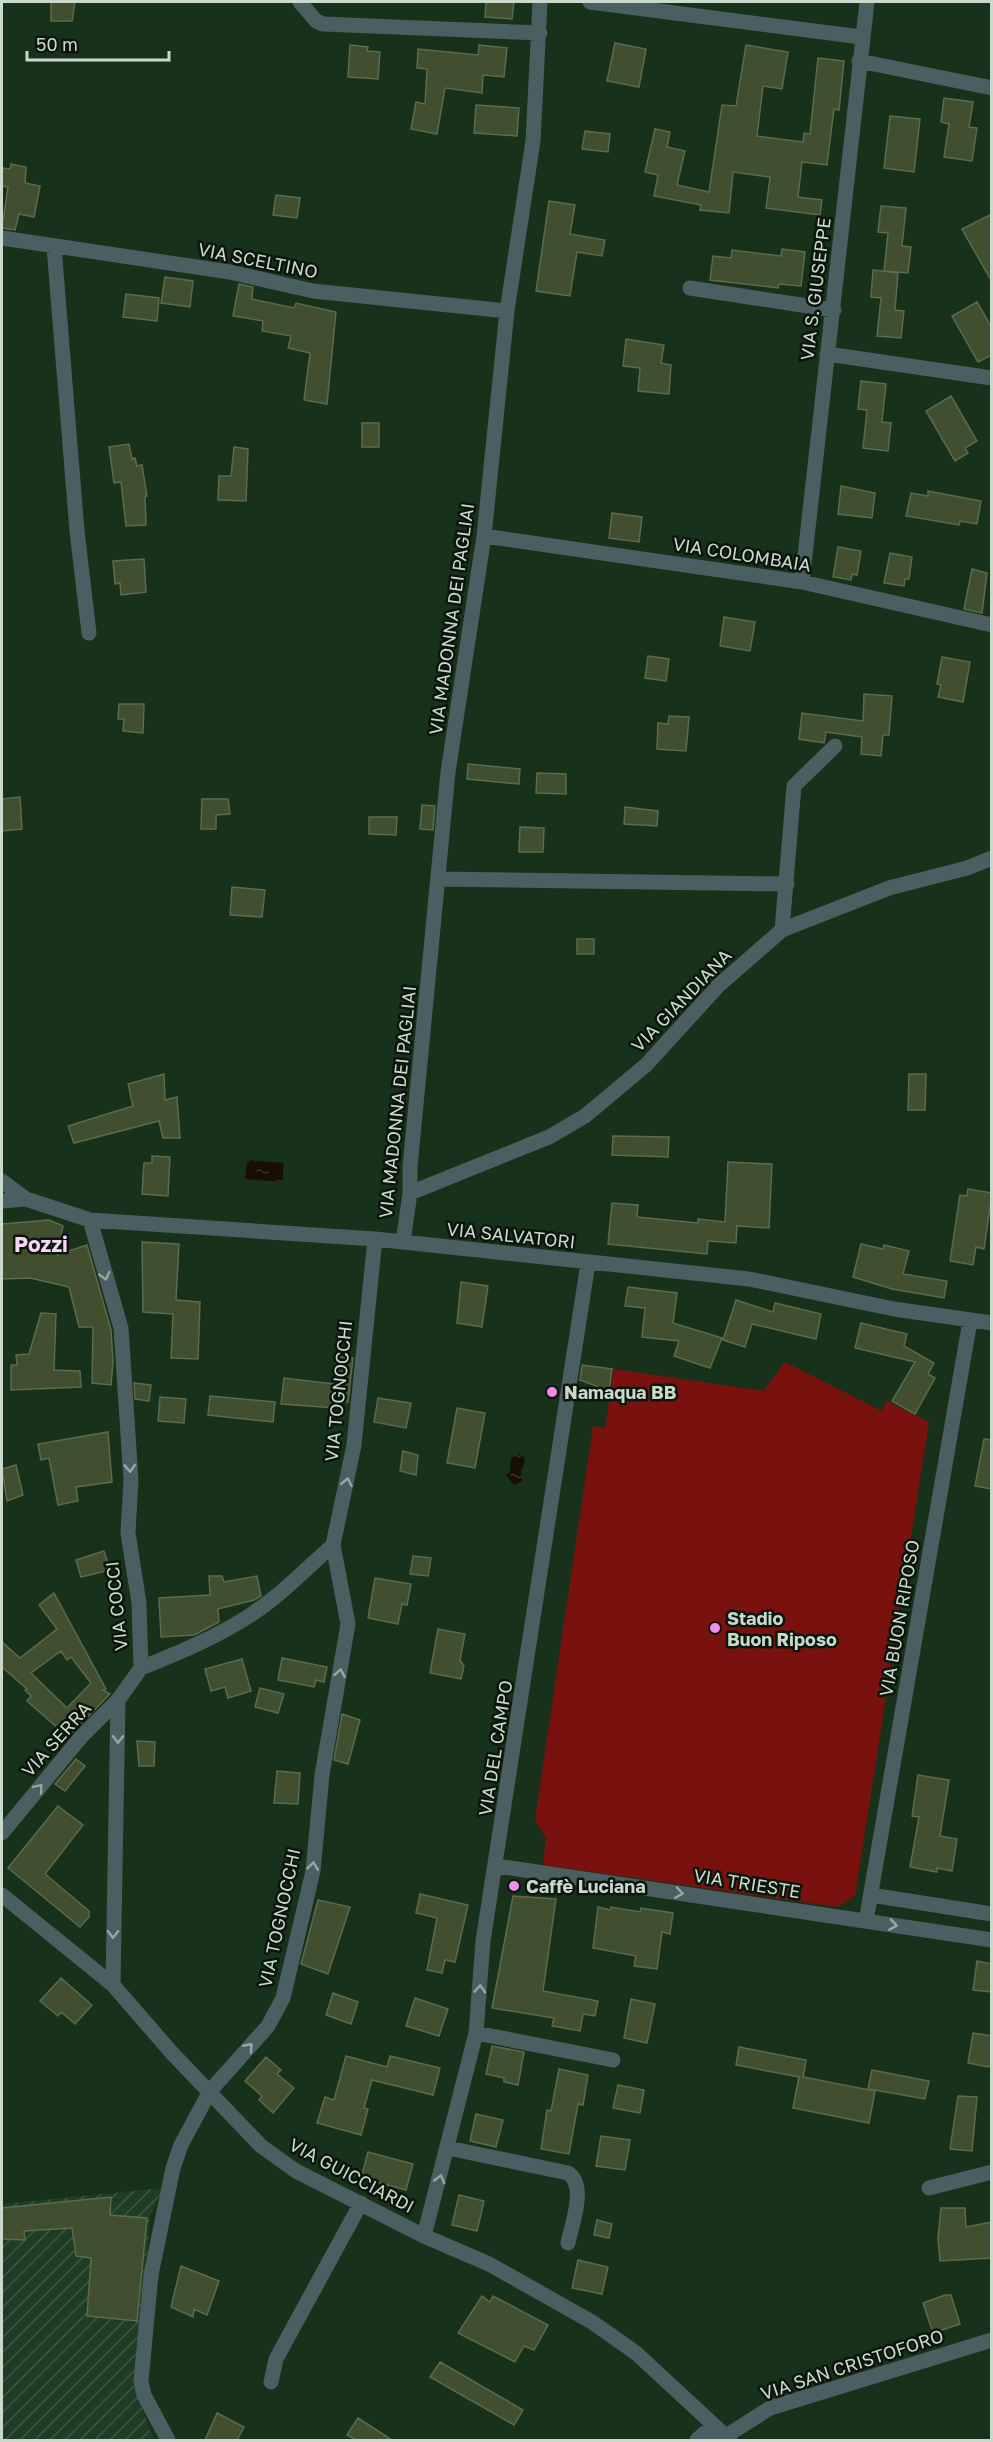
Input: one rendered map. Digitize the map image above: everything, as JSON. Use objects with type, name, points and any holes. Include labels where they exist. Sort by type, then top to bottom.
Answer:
[{"type":"street","points":[[300,2],[316,21],[323,24],[540,33]]},
{"type":"street","name":"VIA MADONNA DEI PAGLIAI","points":[[403,1242],[410,1193],[410,1167],[439,879],[447,772],[484,536],[507,311],[532,141],[540,2]]},
{"type":"street","points":[[590,2],[861,38]]},
{"type":"street","name":"VIA S. GIUSEPPE","points":[[802,582],[827,354],[834,310],[858,61],[867,2]]},
{"type":"street","points":[[858,61],[992,88]]},
{"type":"street","name":"VIA SCELTINO","points":[[2,238],[230,272],[313,291],[507,311]]},
{"type":"street","points":[[54,247],[76,520],[89,633]]},
{"type":"street","points":[[690,288],[834,310]]},
{"type":"street","points":[[827,354],[992,378]]},
{"type":"street","name":"VIA COLOMBAIA","points":[[484,536],[802,582],[992,625]]},
{"type":"street","points":[[782,930],[794,786],[835,746]]},
{"type":"street","name":"VIA GIANDIANA","points":[[410,1193],[538,1142],[585,1116],[646,1065],[719,985],[782,930],[889,888],[967,868],[992,858]]},
{"type":"street","points":[[439,879],[787,884]]},
{"type":"street","points":[[2,1181],[26,1199]]},
{"type":"street","points":[[2,1201],[26,1199]]},
{"type":"street","name":"VIA SALVATORI","points":[[26,1199],[90,1220],[375,1239],[749,1279],[894,1309],[992,1323]]},
{"type":"street","name":"VIA COCCI","points":[[90,1220],[121,1328],[131,1480],[128,1533],[139,1603],[141,1668],[118,1700]]},
{"type":"street","name":"VIA TOGNOCCHI","points":[[168,2440],[144,2395],[141,2381],[151,2275],[173,2168],[181,2145],[210,2091],[268,2026],[283,1998],[313,1871],[322,1775],[348,1624],[333,1545],[354,1445],[375,1239]]},
{"type":"street","name":"VIA DEL CAMPO","points":[[424,2236],[476,2033],[483,1941],[497,1866],[588,1263]]},
{"type":"street","name":"VIA BUON RIPOSO","points":[[866,1921],[970,1321]]},
{"type":"street","points":[[141,1668],[185,1651],[248,1616],[280,1593],[333,1545]]},
{"type":"street","points":[[113,1985],[118,1700]]},
{"type":"street","name":"VIA SERRA","points":[[2,1833],[81,1737],[118,1700]]},
{"type":"street","name":"VIA TRIESTE","points":[[497,1866],[992,1941]]},
{"type":"street","name":"VIA GUICCIARDI","points":[[2,1895],[113,1985],[172,2053],[261,2146],[296,2171],[424,2236],[489,2264],[592,2322],[636,2353],[728,2438]]},
{"type":"street","points":[[871,1895],[992,1914]]},
{"type":"street","points":[[476,2033],[613,2060]]},
{"type":"street","points":[[448,2148],[568,2173],[573,2177],[578,2189],[568,2242]]},
{"type":"street","points":[[928,2188],[992,2172]]},
{"type":"street","points":[[272,2382],[276,2359],[361,2203]]},
{"type":"street","name":"VIA SAN CRISTOFORO","points":[[697,2440],[705,2433],[728,2438],[770,2408],[992,2340]]},
{"type":"shaded area","points":[[785,1362],[882,1411],[887,1401],[929,1422],[855,1896],[837,1907],[543,1865],[546,1838],[535,1820],[593,1426],[605,1428],[614,1369],[763,1391]]},
{"type":"shaded area","points":[[163,2188],[150,2216],[137,2395],[154,2440],[2,2440],[2,2204]]},
{"type":"water","points":[[247,1160],[284,1163],[282,1182],[245,1179]]},
{"type":"water","points":[[519,1454],[524,1457],[525,1462],[521,1471],[522,1481],[514,1485],[506,1475],[510,1472],[511,1458]]},
{"type":"building","points":[[51,2],[75,2],[72,21],[51,21]]},
{"type":"building","points":[[486,2],[514,2],[512,19],[485,17]]},
{"type":"building","points":[[615,43],[646,49],[639,87],[607,81]]},
{"type":"building","points":[[350,45],[368,47],[367,51],[380,52],[378,79],[348,77]]},
{"type":"building","points":[[479,45],[507,48],[504,77],[483,75],[482,93],[445,88],[437,134],[411,129],[416,102],[425,104],[427,69],[417,68],[418,49],[478,55]]},
{"type":"building","points":[[746,45],[788,52],[782,89],[763,86],[757,136],[803,142],[804,133],[810,134],[818,58],[844,61],[839,110],[834,109],[827,165],[802,162],[798,197],[822,200],[820,215],[766,208],[770,177],[733,172],[729,213],[700,210],[701,205],[654,196],[658,175],[645,172],[655,129],[670,132],[667,147],[685,151],[677,185],[709,192],[722,105],[736,106]]},
{"type":"building","points":[[944,98],[973,102],[969,127],[977,128],[972,161],[944,157],[949,124],[941,122]]},
{"type":"building","points":[[476,105],[519,108],[517,136],[474,133]]},
{"type":"building","points":[[890,116],[920,119],[914,172],[884,168]]},
{"type":"building","points":[[585,131],[610,134],[608,152],[582,149]]},
{"type":"building","points":[[11,164],[26,167],[25,183],[40,186],[34,217],[19,214],[15,230],[2,228],[8,187],[2,186],[3,168],[10,169]]},
{"type":"building","points":[[276,195],[300,198],[297,218],[273,215]]},
{"type":"building","points":[[549,201],[575,205],[570,234],[605,240],[602,256],[577,252],[570,296],[536,291]]},
{"type":"building","points":[[881,206],[906,208],[902,246],[911,247],[908,273],[884,271],[888,233],[878,232]]},
{"type":"building","points":[[992,214],[992,282],[962,229]]},
{"type":"building","points":[[782,249],[805,252],[801,286],[779,284],[778,288],[710,280],[713,256],[731,258],[732,250],[781,256]]},
{"type":"building","points":[[873,270],[898,273],[895,310],[904,311],[901,338],[877,336],[881,298],[871,297]]},
{"type":"building","points":[[165,277],[193,281],[190,307],[161,303]]},
{"type":"building","points":[[239,284],[253,287],[252,299],[294,308],[296,303],[336,312],[327,404],[304,400],[310,353],[288,348],[291,336],[262,331],[263,321],[233,316]]},
{"type":"building","points":[[126,294],[159,298],[157,321],[123,317]]},
{"type":"building","points":[[977,302],[992,328],[992,355],[978,362],[952,316]]},
{"type":"building","points":[[626,339],[664,345],[661,363],[671,365],[669,394],[638,391],[640,368],[623,366]]},
{"type":"building","points":[[861,381],[886,384],[882,422],[891,423],[888,451],[863,448],[867,410],[858,409]]},
{"type":"building","points":[[951,396],[977,441],[965,448],[968,453],[955,461],[926,411]]},
{"type":"building","points":[[362,423],[379,423],[379,447],[362,447]]},
{"type":"building","points":[[129,444],[132,459],[135,458],[137,466],[142,465],[147,496],[145,496],[146,525],[126,526],[121,482],[114,483],[109,447]]},
{"type":"building","points":[[234,447],[248,449],[246,501],[218,500],[219,476],[231,476]]},
{"type":"building","points":[[841,486],[875,493],[872,518],[838,514]]},
{"type":"building","points":[[928,491],[981,501],[977,524],[960,521],[959,525],[906,516],[911,493],[928,496]]},
{"type":"building","points":[[612,513],[642,517],[639,542],[609,538]]},
{"type":"building","points":[[838,547],[861,551],[857,575],[852,574],[851,580],[833,577]]},
{"type":"building","points":[[890,553],[912,557],[909,579],[905,579],[904,586],[884,583]]},
{"type":"building","points":[[144,559],[146,592],[121,595],[120,583],[115,584],[113,561]]},
{"type":"building","points":[[972,569],[987,573],[982,613],[964,609]]},
{"type":"building","points":[[724,617],[755,622],[750,651],[720,646]]},
{"type":"building","points":[[648,656],[669,659],[666,681],[645,678]]},
{"type":"building","points":[[942,657],[970,662],[963,702],[938,697],[941,685],[937,684]]},
{"type":"building","points":[[864,694],[892,696],[889,735],[883,735],[881,756],[861,754],[862,737],[826,732],[824,743],[799,739],[802,713],[863,721]]},
{"type":"building","points":[[119,704],[144,704],[143,733],[123,731],[124,719],[118,719]]},
{"type":"building","points":[[669,716],[689,717],[686,751],[657,749],[658,723],[668,724]]},
{"type":"building","points":[[468,764],[520,769],[519,784],[467,779]]},
{"type":"building","points":[[537,773],[566,774],[566,794],[536,793]]},
{"type":"building","points":[[20,797],[22,829],[2,831],[2,799]]},
{"type":"building","points":[[202,799],[228,799],[230,814],[216,815],[216,829],[201,829]]},
{"type":"building","points":[[422,805],[435,806],[433,830],[420,829]]},
{"type":"building","points":[[625,807],[658,811],[657,826],[624,824]]},
{"type":"building","points":[[369,817],[397,817],[396,835],[369,834]]},
{"type":"building","points":[[520,827],[544,828],[543,852],[519,852]]},
{"type":"building","points":[[232,887],[265,890],[262,917],[230,915]]},
{"type":"building","points":[[577,939],[594,939],[594,954],[577,954]]},
{"type":"building","points":[[164,1074],[165,1100],[177,1097],[180,1138],[163,1138],[159,1121],[74,1143],[68,1126],[133,1106],[128,1084]]},
{"type":"building","points":[[909,1074],[926,1074],[925,1110],[908,1110]]},
{"type":"building","points":[[613,1136],[669,1137],[668,1157],[612,1155]]},
{"type":"building","points":[[152,1156],[170,1157],[168,1196],[142,1194],[144,1163],[152,1163]]},
{"type":"building","points":[[728,1162],[772,1164],[769,1228],[737,1226],[736,1243],[708,1241],[707,1254],[608,1244],[612,1203],[638,1205],[637,1217],[698,1223],[698,1219],[725,1222]]},
{"type":"building","points":[[968,1189],[992,1193],[984,1249],[976,1247],[973,1265],[950,1261],[960,1195],[967,1196]]},
{"type":"building","points":[[49,1220],[63,1226],[57,1255],[87,1245],[111,1330],[113,1362],[111,1385],[92,1383],[93,1327],[79,1327],[69,1287],[30,1278],[2,1279],[2,1224]]},
{"type":"building","points":[[142,1242],[179,1244],[176,1300],[200,1302],[198,1359],[171,1358],[173,1314],[143,1312]]},
{"type":"building","points":[[861,1244],[883,1249],[884,1245],[909,1251],[903,1274],[947,1281],[944,1298],[892,1289],[853,1277]]},
{"type":"building","points":[[461,1282],[488,1286],[482,1327],[457,1323]]},
{"type":"building","points":[[628,1287],[677,1293],[673,1323],[722,1338],[710,1368],[674,1356],[679,1341],[642,1337],[645,1308],[625,1306]]},
{"type":"building","points":[[736,1300],[773,1312],[775,1303],[821,1314],[816,1339],[752,1324],[745,1347],[723,1340]]},
{"type":"building","points":[[41,1313],[56,1314],[54,1370],[80,1371],[81,1387],[11,1390],[11,1365],[17,1365],[16,1355],[29,1354]]},
{"type":"building","points":[[861,1323],[907,1334],[904,1346],[934,1363],[928,1374],[935,1378],[915,1414],[892,1401],[915,1362],[855,1348]]},
{"type":"building","points":[[337,1356],[353,1358],[348,1402],[337,1401],[336,1408],[281,1404],[284,1378],[334,1384]]},
{"type":"building","points":[[582,1365],[612,1369],[609,1391],[580,1380]]},
{"type":"building","points":[[134,1383],[151,1385],[149,1401],[135,1399]]},
{"type":"building","points":[[210,1396],[275,1402],[273,1422],[208,1415]]},
{"type":"building","points":[[160,1397],[186,1399],[184,1423],[158,1421]]},
{"type":"building","points":[[378,1398],[411,1403],[406,1428],[374,1422]]},
{"type":"building","points":[[457,1408],[485,1413],[475,1468],[447,1463]]},
{"type":"building","points":[[108,1432],[112,1482],[76,1487],[78,1501],[58,1505],[49,1458],[41,1460],[38,1444]]},
{"type":"building","points":[[984,1439],[992,1440],[992,1489],[975,1486]]},
{"type":"building","points":[[403,1451],[418,1455],[416,1475],[400,1471]]},
{"type":"building","points":[[16,1465],[23,1495],[7,1501],[2,1469]]},
{"type":"building","points":[[104,1551],[110,1570],[81,1577],[76,1560]]},
{"type":"building","points":[[413,1556],[431,1558],[428,1576],[410,1574]]},
{"type":"building","points":[[209,1576],[222,1576],[224,1582],[257,1576],[261,1596],[254,1600],[218,1609],[219,1622],[194,1635],[161,1637],[159,1598],[210,1595]]},
{"type":"building","points":[[375,1578],[411,1584],[407,1605],[402,1604],[398,1624],[368,1618]]},
{"type":"building","points":[[54,1593],[106,1689],[103,1690],[110,1694],[68,1737],[27,1701],[31,1696],[25,1690],[27,1689],[2,1667],[2,1642],[20,1658],[57,1629],[39,1605]],"holes":[[[61,1651],[67,1660],[71,1657],[91,1683],[67,1708],[31,1673]]]},
{"type":"building","points":[[438,1629],[465,1634],[460,1660],[464,1666],[461,1679],[430,1673]]},
{"type":"building","points":[[282,1658],[327,1667],[324,1682],[316,1680],[314,1687],[278,1680]]},
{"type":"building","points":[[242,1659],[251,1691],[228,1698],[225,1687],[211,1691],[205,1669]]},
{"type":"building","points":[[260,1688],[284,1694],[278,1713],[255,1707]]},
{"type":"building","points":[[342,1714],[360,1720],[348,1764],[334,1760]]},
{"type":"building","points":[[137,1741],[155,1742],[154,1766],[139,1766]]},
{"type":"building","points":[[76,1759],[85,1766],[65,1791],[55,1784]]},
{"type":"building","points":[[277,1771],[300,1773],[298,1804],[274,1803]]},
{"type":"building","points":[[918,1775],[949,1780],[940,1836],[957,1839],[952,1871],[937,1868],[937,1872],[910,1867],[919,1817],[912,1816]]},
{"type":"building","points":[[58,1806],[83,1825],[45,1874],[89,1911],[89,1917],[80,1927],[8,1868]]},
{"type":"building","points":[[420,1894],[468,1905],[455,1962],[445,1960],[442,1973],[427,1970],[437,1918],[416,1913]]},
{"type":"building","points":[[513,1896],[556,1899],[543,1991],[598,2001],[595,2016],[583,2014],[580,2031],[552,2026],[554,2018],[492,2008]]},
{"type":"building","points":[[318,1900],[350,1907],[328,1974],[301,1964]]},
{"type":"building","points":[[598,1907],[640,1912],[641,1908],[673,1913],[670,1934],[662,1932],[657,1969],[634,1966],[636,1956],[593,1948]]},
{"type":"building","points":[[977,1961],[992,1964],[992,1992],[973,1990]]},
{"type":"building","points":[[61,1978],[92,2005],[75,2024],[61,2012],[58,2016],[40,2001]]},
{"type":"building","points":[[333,1993],[358,2002],[351,2024],[326,2015]]},
{"type":"building","points":[[415,1998],[448,2009],[439,2036],[406,2026]]},
{"type":"building","points":[[631,1999],[655,2004],[647,2043],[624,2038]]},
{"type":"building","points":[[973,2033],[992,2036],[992,2064],[988,2067],[968,2063]]},
{"type":"building","points":[[492,2046],[524,2052],[518,2085],[504,2082],[504,2078],[486,2074]]},
{"type":"building","points":[[739,2047],[806,2060],[803,2077],[875,2091],[869,2123],[793,2108],[799,2077],[736,2065]]},
{"type":"building","points":[[346,2056],[387,2067],[390,2056],[440,2068],[433,2095],[372,2080],[364,2108],[368,2109],[361,2135],[317,2123],[325,2097],[334,2100]]},
{"type":"building","points":[[266,2057],[281,2070],[277,2074],[294,2088],[273,2113],[259,2100],[262,2096],[245,2081]]},
{"type":"building","points":[[559,2069],[588,2075],[583,2105],[578,2104],[569,2154],[541,2149],[547,2110],[551,2111]]},
{"type":"building","points":[[872,2070],[929,2081],[925,2099],[868,2089]]},
{"type":"building","points":[[618,2085],[644,2090],[640,2113],[613,2108]]},
{"type":"building","points":[[958,2096],[977,2097],[972,2151],[950,2149]]},
{"type":"building","points":[[476,2114],[503,2120],[496,2147],[470,2141]]},
{"type":"building","points":[[601,2136],[630,2140],[625,2170],[596,2166]]},
{"type":"building","points":[[368,2152],[413,2164],[406,2190],[361,2178]]},
{"type":"building","points":[[459,2195],[484,2201],[477,2231],[452,2225]]},
{"type":"building","points":[[111,2197],[110,2215],[147,2218],[137,2321],[87,2316],[91,2258],[76,2256],[72,2228],[24,2231],[25,2240],[2,2239],[2,2208]]},
{"type":"building","points":[[941,2208],[965,2208],[966,2227],[992,2222],[992,2258],[940,2261],[938,2238]]},
{"type":"building","points":[[597,2220],[612,2224],[609,2238],[594,2235]]},
{"type":"building","points":[[578,2260],[608,2267],[602,2294],[572,2288]]},
{"type":"building","points":[[181,2266],[219,2281],[207,2315],[194,2309],[193,2317],[171,2307]]},
{"type":"building","points":[[951,2295],[960,2324],[933,2333],[923,2303]]},
{"type":"building","points":[[482,2296],[490,2302],[493,2296],[548,2325],[534,2350],[524,2346],[515,2362],[458,2333]]},
{"type":"building","points":[[440,2362],[523,2410],[514,2425],[430,2377]]},
{"type":"building","points":[[217,2413],[244,2427],[237,2440],[205,2440]]},
{"type":"building","points":[[358,2418],[392,2440],[356,2440],[347,2435]]},
{"type":"place","name":"Namaqua BB","points":[[552,1392]]},
{"type":"place","name":"Stadio Buon Riposo","points":[[715,1628]]},
{"type":"place","name":"Caffè Luciana","points":[[514,1886]]},
{"type":"district","name":"Pozzi","points":[[41,1244]]}]
